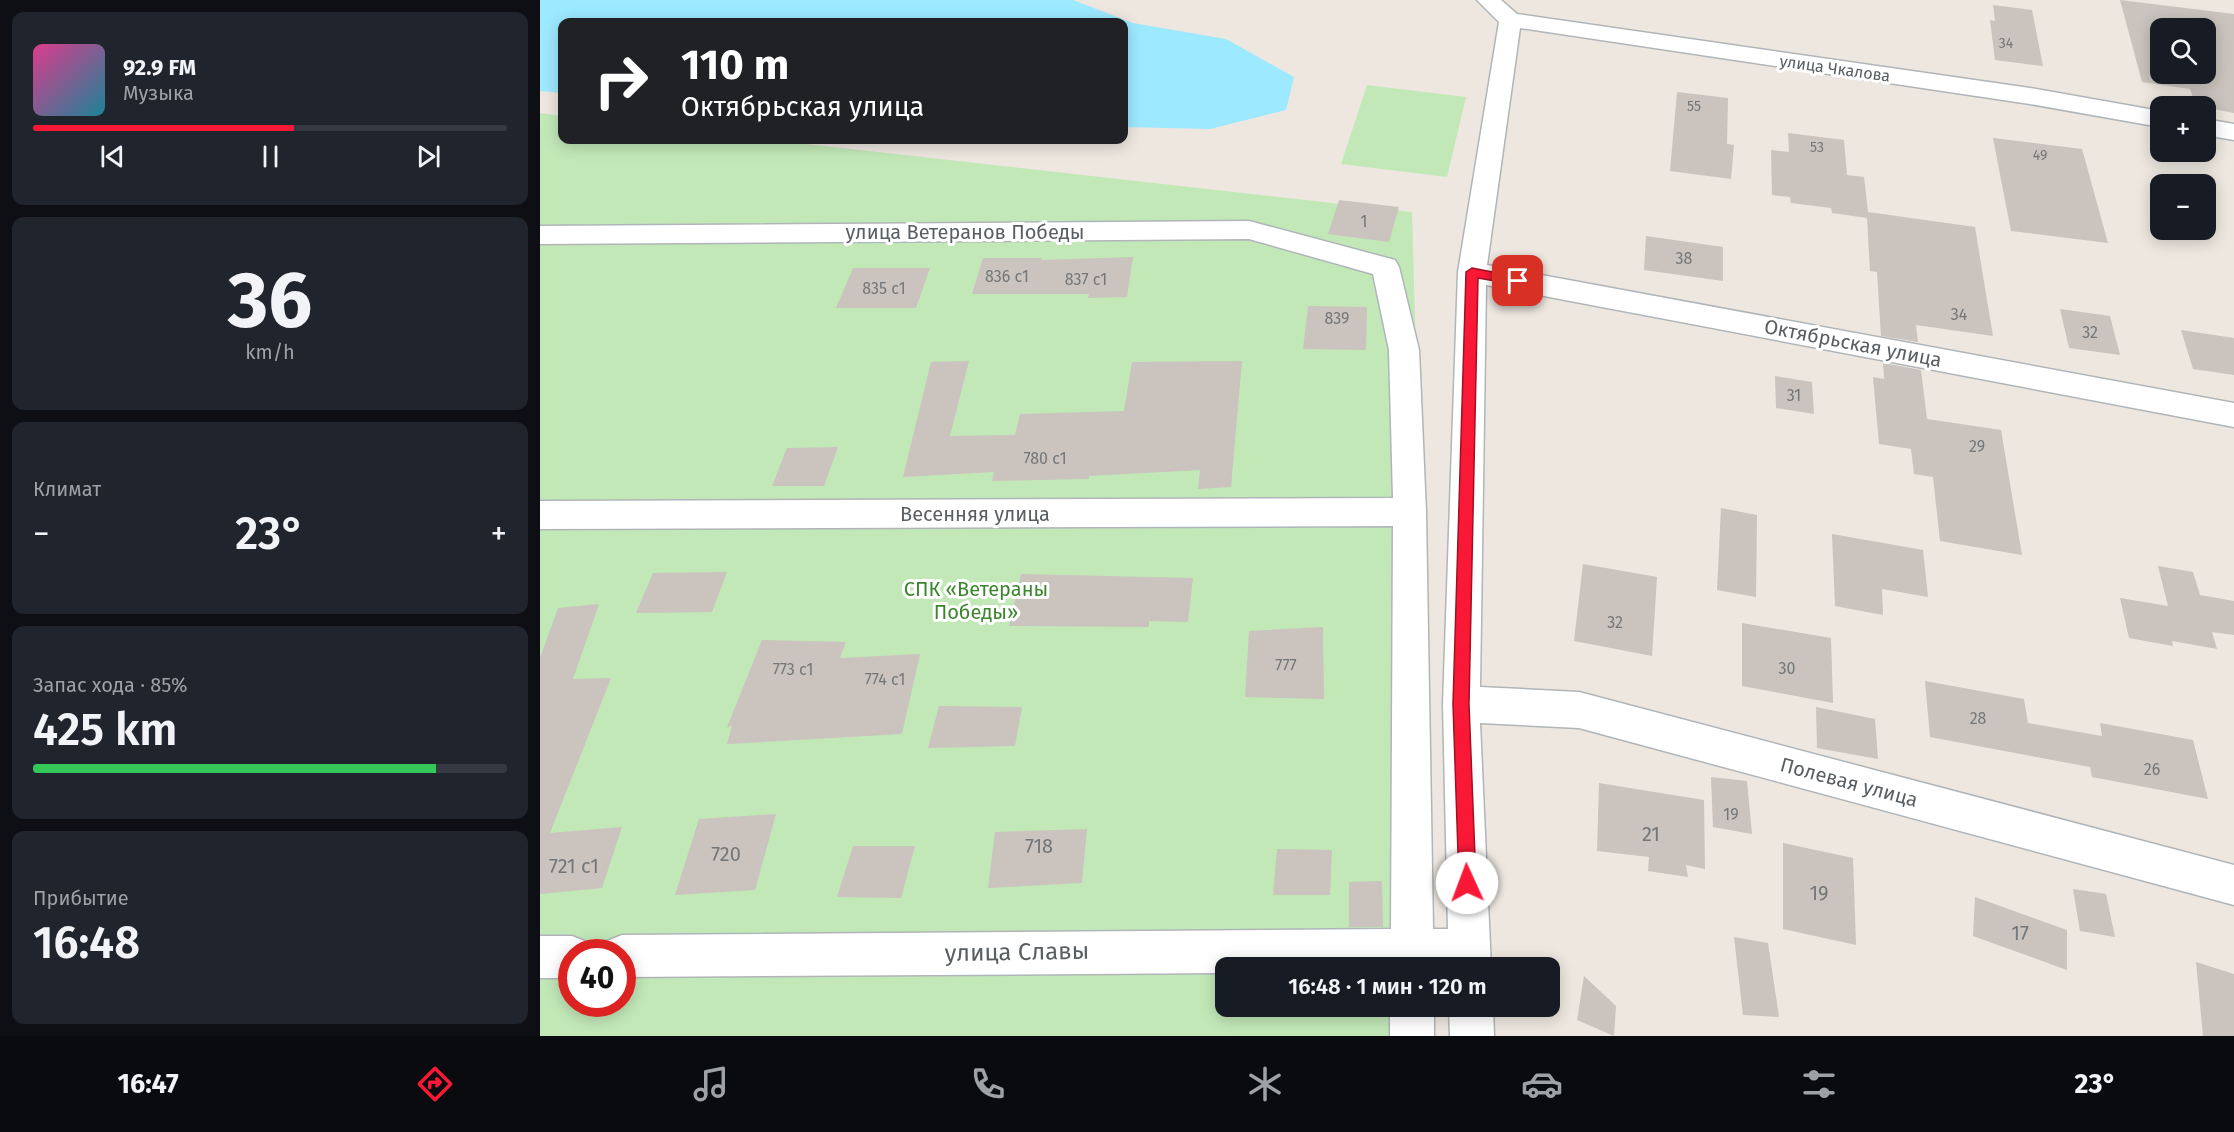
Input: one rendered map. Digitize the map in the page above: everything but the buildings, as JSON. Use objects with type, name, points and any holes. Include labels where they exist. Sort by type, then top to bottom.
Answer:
[{"type":"street","name":"улица Чкалова","points":[[1499,10],[2150,117]]},
{"type":"street","points":[[1470,957],[1461,704],[1472,272],[1499,10]]},
{"type":"street","points":[[2216,129],[2234,132]]},
{"type":"street","name":"улица Ветеранов Победы","points":[[540,235],[1249,230],[1385,267],[1404,350],[1410,512]]},
{"type":"street","name":"Октябрьская улица","points":[[1472,272],[2234,415]]},
{"type":"street","points":[[1410,512],[1412,957]]},
{"type":"street","name":"Весенняя улица","points":[[540,515],[1410,512]]},
{"type":"street","name":"Полевая улица","points":[[1461,704],[1579,710],[2234,885]]},
{"type":"street","name":"улица Славы","points":[[636,956],[1215,958]]},
{"type":"street","points":[[540,957],[558,957]]},
{"type":"street","points":[[1412,1017],[1412,1036]]},
{"type":"street","points":[[1471,1017],[1472,1036]]},
{"type":"green space","points":[[1367,85],[1466,97],[1447,177],[1341,164]]},
{"type":"green space","name":"СПК «Ветераны Победы»","points":[[540,113],[558,115],[558,144],[807,144],[1412,212],[1433,957],[1215,957],[1215,1017],[1434,1017],[1435,1036],[540,1036]]},
{"type":"water","points":[[540,0],[1073,0],[1120,18],[558,18],[558,93],[540,91]]},
{"type":"water","points":[[1128,21],[1226,39],[1294,77],[1286,110],[1210,129],[1128,127]]},
{"type":"route","points":[[1467,883],[1461,704],[1472,272],[1518,281]]}]
